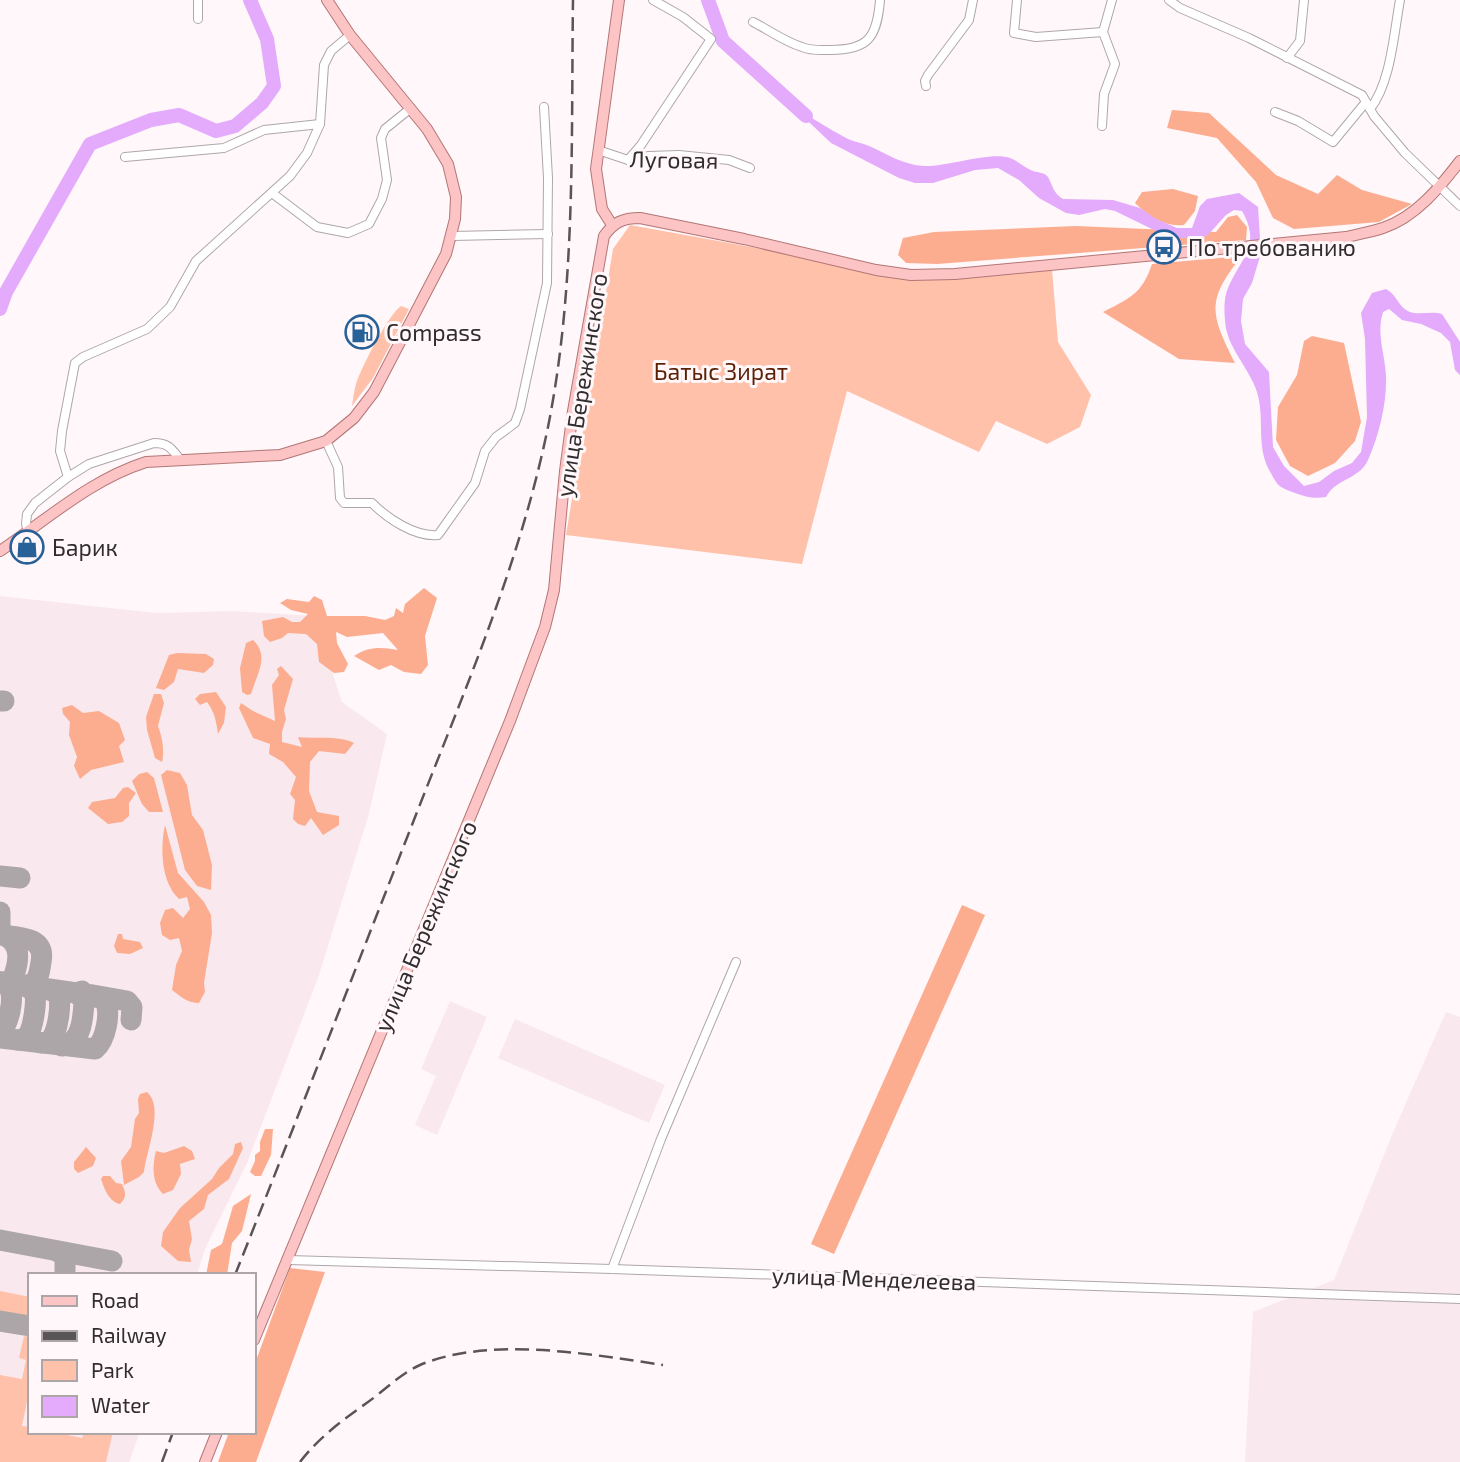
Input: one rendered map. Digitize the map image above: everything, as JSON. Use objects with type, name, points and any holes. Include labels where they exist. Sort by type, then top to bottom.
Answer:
[{"type":"main road","points":[[0,551],[81,492],[101,480],[146,462],[179,458],[281,455],[326,441],[354,418],[374,392],[440,265],[456,219],[456,197],[448,164],[439,147],[411,108],[350,36],[327,0]]},
{"type":"main road","points":[[619,0],[596,169],[602,209],[612,225],[624,219],[640,218],[876,270],[911,275],[956,274],[1346,237],[1386,227],[1416,209],[1440,188],[1460,161]]},
{"type":"main road","name":"улица Бережинского","points":[[256,1335],[505,734],[545,627],[554,590],[573,411],[604,236],[612,225]]},
{"type":"main road","points":[[205,1462],[216,1434]]},
{"type":"street","points":[[198,0],[198,19]]},
{"type":"street","points":[[628,160],[641,145],[711,40],[683,17],[653,0]]},
{"type":"street","points":[[753,22],[801,47],[812,50],[843,50],[860,47],[871,36],[878,19],[880,0]]},
{"type":"street","points":[[926,86],[928,75],[969,20],[973,0]]},
{"type":"street","points":[[1017,0],[1014,33],[1036,37],[1103,32]]},
{"type":"street","points":[[1102,126],[1104,94],[1115,64],[1103,32],[1112,0]]},
{"type":"street","points":[[1169,0],[1180,8],[1363,95],[1405,153],[1460,206]]},
{"type":"street","points":[[1287,58],[1300,41],[1304,0]]},
{"type":"street","points":[[1275,112],[1298,121],[1333,142],[1368,105],[1378,99],[1400,0]]},
{"type":"street","points":[[68,477],[60,451],[75,363],[146,329],[170,307],[196,261],[290,176],[307,153],[320,124],[324,65],[331,51],[350,36]]},
{"type":"street","points":[[326,441],[338,467],[340,498],[344,503],[372,503],[383,514],[429,536],[443,531],[475,483],[485,451],[496,437],[516,423],[547,283],[548,178],[544,107]]},
{"type":"street","points":[[272,193],[317,227],[348,233],[369,224],[382,199],[387,180],[381,138],[385,129],[411,108]]},
{"type":"street","points":[[124,157],[225,148],[264,130],[320,124]]},
{"type":"street","name":"Луговая","points":[[598,150],[628,160],[679,155],[729,160],[750,168]]},
{"type":"street","points":[[452,236],[548,234]]},
{"type":"street","points":[[28,532],[27,514],[35,503],[89,464],[155,443],[164,443],[171,447],[179,458]]},
{"type":"street","points":[[612,1269],[661,1139],[736,962]]},
{"type":"street","name":"улица Менделеева","points":[[288,1260],[1460,1299]]},
{"type":"shaded area","points":[[1172,110],[1209,113],[1276,175],[1318,194],[1337,175],[1362,190],[1412,204],[1379,222],[1294,229],[1273,218],[1256,182],[1217,138],[1167,128]]},
{"type":"shaded area","points":[[1173,189],[1198,196],[1195,211],[1184,225],[1157,220],[1135,203],[1142,192]]},
{"type":"shaded area","points":[[1237,215],[1247,227],[1246,240],[937,264],[906,263],[898,255],[903,238],[934,232],[1076,226],[1216,232],[1228,217]]},
{"type":"shaded area","points":[[1242,256],[1222,285],[1216,308],[1221,332],[1235,363],[1179,359],[1103,312],[1134,294],[1144,282],[1152,264]]},
{"type":"shaded area","points":[[1312,336],[1344,343],[1361,422],[1355,441],[1335,463],[1308,476],[1290,466],[1276,440],[1278,407],[1297,375],[1304,341]]},
{"type":"shaded area","points":[[424,588],[437,598],[425,636],[428,665],[421,674],[404,672],[391,665],[379,670],[354,656],[375,648],[398,650],[383,633],[347,637],[336,632],[337,643],[348,664],[344,672],[334,673],[319,662],[317,644],[306,634],[288,633],[270,642],[264,636],[262,621],[283,617],[292,622],[300,622],[308,614],[291,610],[280,603],[287,599],[309,602],[314,596],[322,600],[327,616],[365,616],[385,620],[394,616],[396,608],[403,613],[405,604]]},
{"type":"shaded area","points":[[0,596],[156,613],[234,611],[314,616],[342,702],[387,734],[369,814],[318,978],[247,1163],[205,1249],[198,1273],[28,1273],[28,1434],[139,1434],[129,1462],[0,1462]]},
{"type":"shaded area","points":[[253,640],[261,652],[261,659],[251,694],[247,695],[242,692],[240,668],[246,643]]},
{"type":"shaded area","points":[[206,654],[214,659],[213,665],[204,673],[178,669],[174,682],[164,690],[156,688],[169,655]]},
{"type":"shaded area","points":[[281,666],[293,679],[284,710],[286,719],[282,742],[302,747],[298,737],[335,738],[354,743],[345,754],[319,751],[310,762],[309,791],[317,812],[339,816],[339,825],[323,835],[311,818],[305,826],[293,819],[295,800],[290,794],[296,777],[283,762],[269,754],[270,744],[253,738],[239,708],[241,703],[275,721],[272,685],[279,675],[277,669]]},
{"type":"shaded area","points":[[216,692],[226,707],[224,723],[218,734],[210,706],[207,702],[200,705],[195,699],[200,694]]},
{"type":"shaded area","points":[[154,694],[161,694],[164,703],[158,726],[163,744],[162,762],[155,758],[147,730],[146,717]]},
{"type":"shaded area","points":[[72,705],[83,713],[99,711],[119,723],[125,740],[119,746],[124,762],[91,770],[80,779],[74,766],[77,757],[69,735],[70,722],[63,714],[62,708]]},
{"type":"shaded area","points":[[167,770],[180,773],[187,785],[192,815],[203,830],[212,865],[211,890],[197,886],[185,870],[161,775]]},
{"type":"shaded area","points":[[147,772],[154,778],[163,812],[149,812],[142,804],[132,781],[139,774]]},
{"type":"shaded area","points":[[128,787],[136,793],[129,803],[129,816],[122,822],[108,824],[88,808],[92,802],[115,798],[123,788]]},
{"type":"shaded area","points":[[165,825],[178,873],[204,902],[211,915],[212,933],[205,992],[199,1003],[188,1001],[172,990],[176,965],[182,951],[179,938],[170,940],[162,935],[160,923],[165,910],[173,908],[183,918],[190,909],[187,897],[179,899],[165,874],[162,854]]},
{"type":"shaded area","points":[[962,905],[985,915],[834,1254],[811,1244]]},
{"type":"shaded area","points":[[118,934],[122,934],[123,939],[140,942],[143,948],[130,954],[117,953],[114,946]]},
{"type":"shaded area","points":[[450,1001],[487,1017],[437,1135],[415,1125],[436,1076],[421,1069]]},
{"type":"shaded area","points":[[1446,1012],[1460,1017],[1460,1462],[1245,1462],[1253,1312],[1334,1280],[1394,1130]]},
{"type":"shaded area","points":[[515,1019],[665,1085],[649,1123],[498,1058]]},
{"type":"shaded area","points":[[147,1092],[152,1099],[154,1119],[144,1172],[124,1185],[121,1161],[131,1147],[135,1119],[139,1113],[138,1099],[140,1094]]},
{"type":"shaded area","points":[[265,1129],[273,1129],[271,1155],[261,1176],[255,1176],[250,1172],[255,1155],[260,1151]]},
{"type":"shaded area","points":[[241,1142],[243,1148],[229,1179],[208,1195],[204,1209],[189,1221],[192,1239],[189,1250],[191,1262],[178,1261],[161,1246],[163,1232],[180,1208],[212,1179],[233,1154],[235,1144]]},
{"type":"shaded area","points":[[184,1146],[192,1151],[195,1159],[180,1164],[181,1174],[173,1190],[163,1194],[154,1174],[156,1151],[164,1153]]},
{"type":"shaded area","points":[[86,1147],[96,1158],[93,1166],[78,1173],[74,1169],[74,1162]]},
{"type":"shaded area","points":[[103,1176],[110,1176],[116,1183],[122,1184],[125,1195],[120,1204],[113,1201],[108,1194],[101,1179]]},
{"type":"shaded area","points":[[251,1194],[242,1231],[232,1243],[227,1273],[206,1273],[211,1250],[222,1244],[233,1206]]},
{"type":"shaded area","points":[[290,1268],[325,1272],[256,1462],[218,1462],[228,1434],[256,1434],[256,1361]]},
{"type":"green space","name":"Батыс Зират","points":[[630,225],[928,279],[1052,269],[1058,342],[1091,395],[1080,427],[1047,444],[996,421],[979,452],[847,391],[802,564],[566,535],[613,249]]},
{"type":"green space","points":[[401,306],[409,309],[373,378],[352,406],[356,384],[369,355],[382,330]]},
{"type":"green space","points":[[0,1291],[28,1297],[28,1320],[0,1314]]},
{"type":"green space","points":[[24,1336],[28,1337],[28,1397],[22,1426],[28,1427],[28,1434],[63,1434],[82,1438],[83,1434],[113,1434],[106,1462],[0,1462],[0,1375],[22,1379],[26,1360],[19,1358]]},
{"type":"water","points":[[792,106],[848,139],[909,164],[934,166],[1002,156],[1046,175],[1055,192],[1063,199],[1113,200],[1140,208],[1177,228],[1192,228],[1200,206],[1207,199],[1239,193],[1258,207],[1261,253],[1252,283],[1243,299],[1241,321],[1245,344],[1269,372],[1273,447],[1284,466],[1304,486],[1319,482],[1352,463],[1361,452],[1367,417],[1365,339],[1361,313],[1372,293],[1386,289],[1410,312],[1442,314],[1460,342],[1460,375],[1455,370],[1450,342],[1441,333],[1421,324],[1402,320],[1389,309],[1383,312],[1380,328],[1386,376],[1384,408],[1368,460],[1359,472],[1336,486],[1326,497],[1303,496],[1289,491],[1276,482],[1265,461],[1257,392],[1226,330],[1225,299],[1250,243],[1248,223],[1242,211],[1234,210],[1226,215],[1208,235],[1201,238],[1178,238],[1156,231],[1115,211],[1105,209],[1079,215],[1066,213],[1039,198],[1019,180],[998,168],[975,170],[933,183],[915,183],[899,178],[831,143]]},
{"type":"waterway","points":[[0,309],[6,292],[90,144],[151,120],[179,115],[216,131],[235,126],[262,103],[274,86],[267,39],[250,0]]},
{"type":"waterway","points":[[708,0],[723,41],[806,116]]},
{"type":"taxiway","points":[[0,876],[20,878]]},
{"type":"taxiway","points":[[0,912],[0,930]]},
{"type":"taxiway","points":[[0,935],[29,939],[39,947],[41,965],[38,976],[34,983],[25,986]]},
{"type":"taxiway","points":[[1,982],[13,978],[18,960],[15,944],[6,936]]},
{"type":"taxiway","points":[[0,982],[91,995],[105,1000],[108,1012],[105,1033],[95,1049],[0,1038]]},
{"type":"taxiway","points":[[0,1033],[11,1004],[9,987],[1,982]]},
{"type":"taxiway","points":[[18,1040],[28,1035],[34,1013],[34,991],[25,986]]},
{"type":"taxiway","points":[[41,1043],[48,1041],[53,1035],[59,1017],[58,994],[50,990]]},
{"type":"taxiway","points":[[62,1046],[74,1040],[80,1029],[84,1002],[81,996],[75,993],[82,991]]},
{"type":"taxiway","points":[[93,995],[127,1001],[132,1007],[131,1020]]},
{"type":"taxiway","points":[[0,1240],[112,1261]]},
{"type":"taxiway","points":[[57,1251],[65,1256],[65,1271]]},
{"type":"taxiway","points":[[0,1321],[28,1326]]},
{"type":"railway","points":[[236,1273],[492,620],[537,476],[557,374],[568,268],[573,0]]},
{"type":"railway","points":[[300,1462],[332,1429],[399,1377],[420,1365],[447,1356],[477,1351],[540,1350],[663,1365]]},
{"type":"railway","points":[[162,1462],[172,1434]]},
{"type":"place","name":"По требованию","points":[[1164,247]]},
{"type":"place","name":"Compass","points":[[362,332]]},
{"type":"place","name":"Барик","points":[[27,547]]}]
